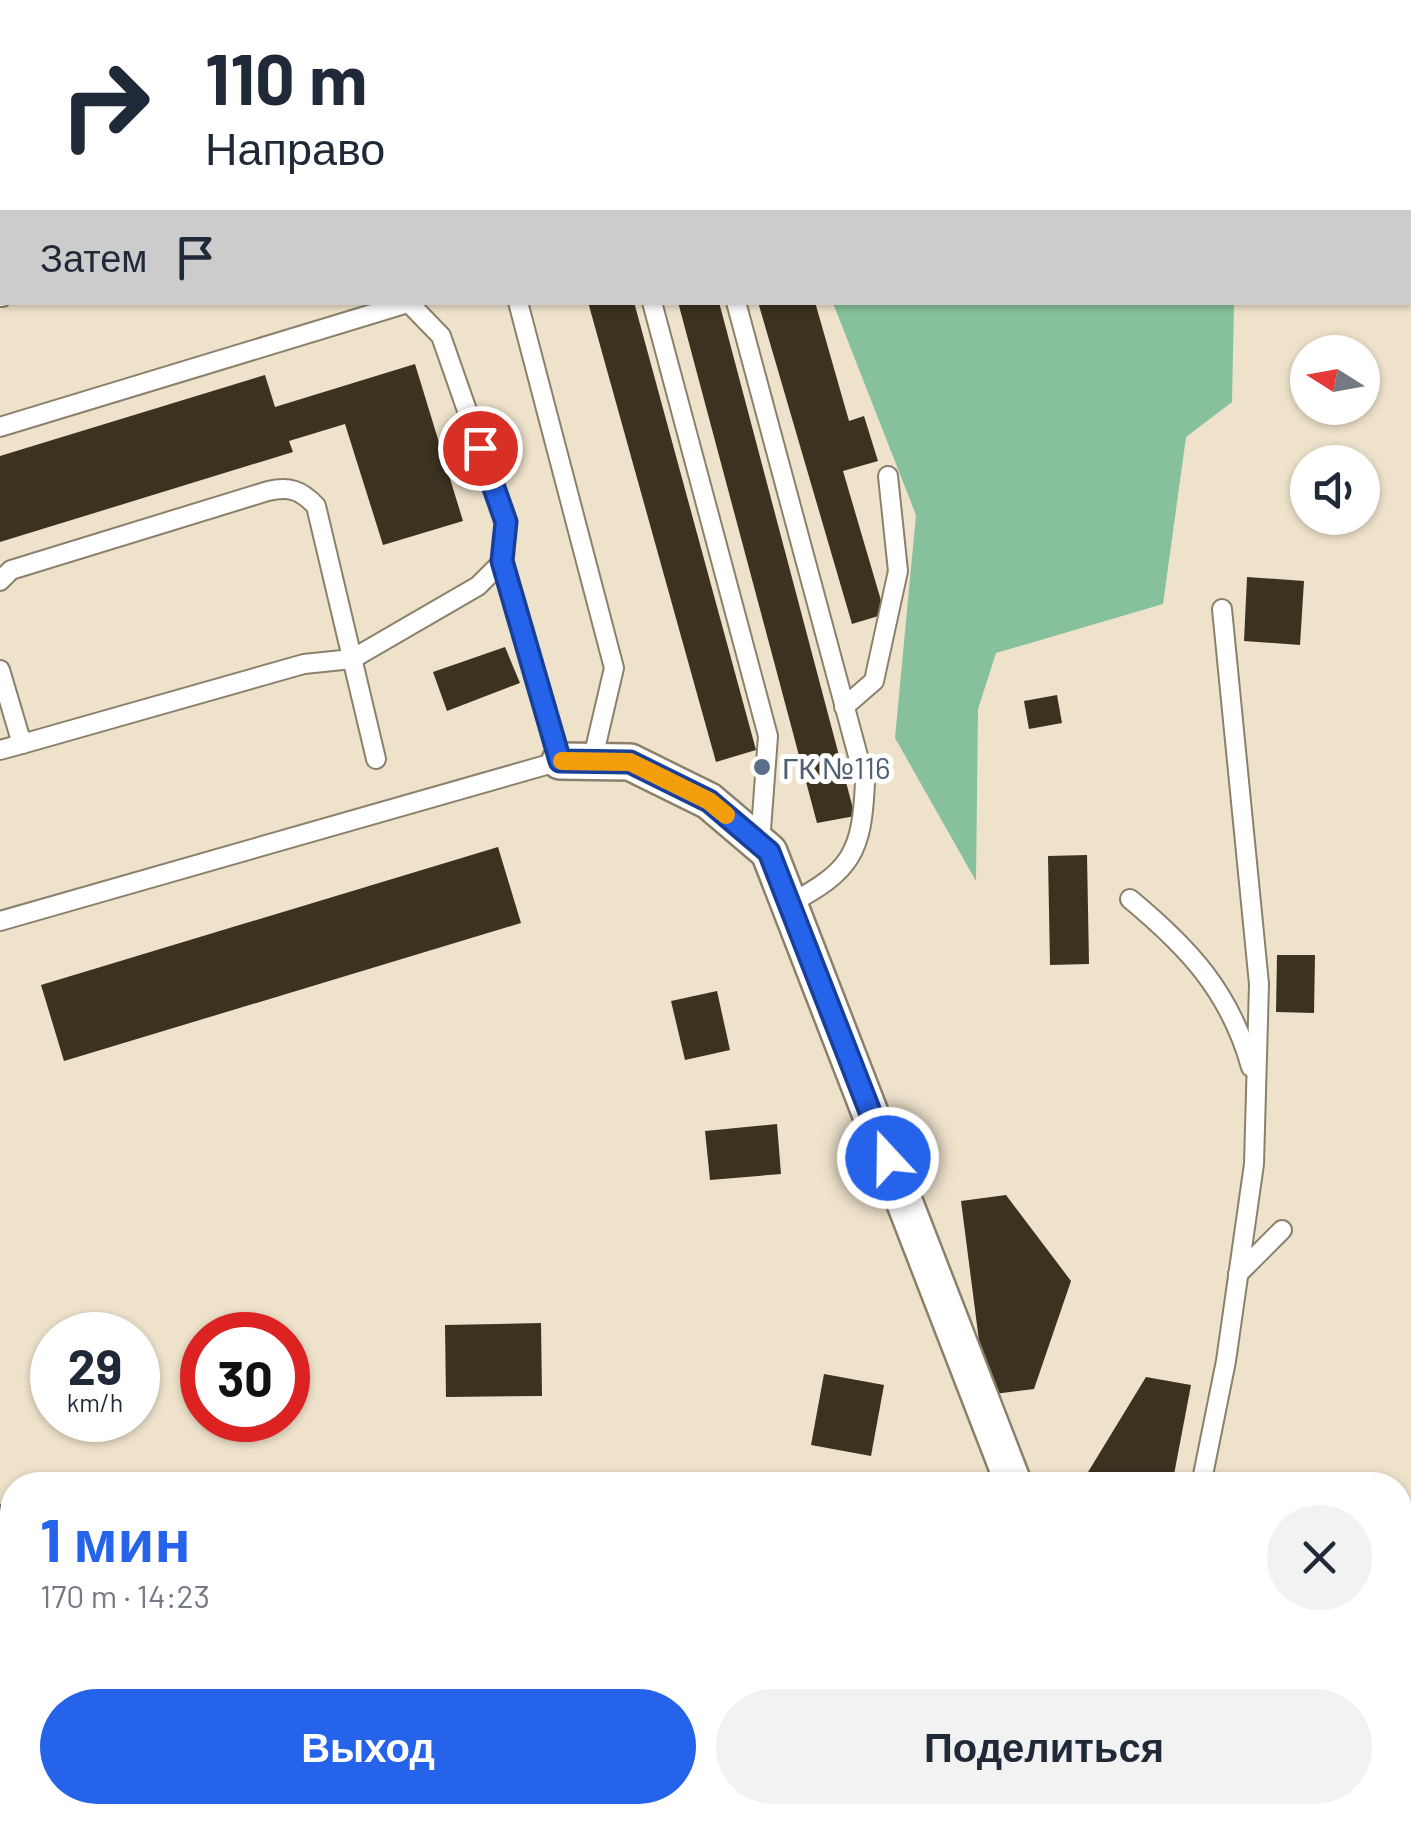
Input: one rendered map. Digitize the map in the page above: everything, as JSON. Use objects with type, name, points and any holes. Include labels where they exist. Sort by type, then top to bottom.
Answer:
[{"type":"street","points":[[576,761],[630,762],[694,793],[769,852],[1009,1472]]},
{"type":"lane","points":[[0,427],[401,305]]},
{"type":"lane","points":[[410,305],[441,336],[506,522],[502,561],[576,761]]},
{"type":"lane","points":[[519,305],[614,668],[576,761]]},
{"type":"lane","points":[[653,305],[768,736],[760,844]]},
{"type":"lane","points":[[737,305],[865,782],[863,830],[847,862],[826,884],[789,904]]},
{"type":"lane","points":[[844,707],[874,681],[898,571],[888,476]]},
{"type":"lane","points":[[0,582],[11,570],[268,490],[302,492],[316,506],[376,760]]},
{"type":"lane","points":[[0,750],[304,664],[352,659],[478,586],[502,561]]},
{"type":"lane","points":[[1203,1472],[1254,1164],[1260,984],[1222,610]]},
{"type":"lane","points":[[0,670],[22,744]]},
{"type":"lane","points":[[0,921],[576,761]]},
{"type":"lane","points":[[1130,898],[1186,946],[1239,1024],[1256,1087]]},
{"type":"lane","points":[[1238,1274],[1282,1230]]},
{"type":"green space","points":[[834,305],[1234,305],[1232,402],[1186,437],[1163,604],[996,653],[978,709],[976,881],[895,738],[916,515]]},
{"type":"building","points":[[589,305],[635,305],[756,750],[716,762]]},
{"type":"building","points":[[679,305],[720,305],[855,816],[817,823]]},
{"type":"building","points":[[759,305],[816,305],[849,421],[864,416],[878,461],[843,471],[885,614],[852,624]]},
{"type":"building","points":[[415,364],[463,521],[383,545],[345,424],[289,441],[293,452],[0,542],[0,456],[265,375],[275,407]]},
{"type":"building","points":[[1247,577],[1304,581],[1300,645],[1244,641]]},
{"type":"building","points":[[505,647],[520,683],[447,711],[433,672]]},
{"type":"building","points":[[1057,695],[1062,723],[1029,729],[1024,701]]},
{"type":"building","points":[[498,847],[521,923],[64,1061],[41,985]]},
{"type":"building","points":[[1087,855],[1089,964],[1050,965],[1048,856]]},
{"type":"building","points":[[1277,955],[1315,955],[1314,1013],[1276,1012]]},
{"type":"building","points":[[717,991],[730,1050],[685,1060],[671,1001]]},
{"type":"building","points":[[777,1124],[781,1174],[710,1180],[705,1131]]},
{"type":"building","points":[[1006,1195],[1071,1281],[1034,1389],[986,1395],[961,1201]]},
{"type":"building","points":[[541,1323],[542,1396],[446,1397],[445,1325]]},
{"type":"building","points":[[824,1374],[884,1385],[871,1456],[811,1445]]},
{"type":"building","points":[[1146,1377],[1191,1385],[1174,1472],[1088,1472]]},
{"type":"slow traffic","points":[[562,761],[630,762],[709,801],[726,815]]},
{"type":"place","name":"ГК №116","points":[[762,767]]},
{"type":"route","points":[[480,448],[506,522],[502,561],[560,761],[630,762],[709,801],[769,852],[888,1158]]}]
